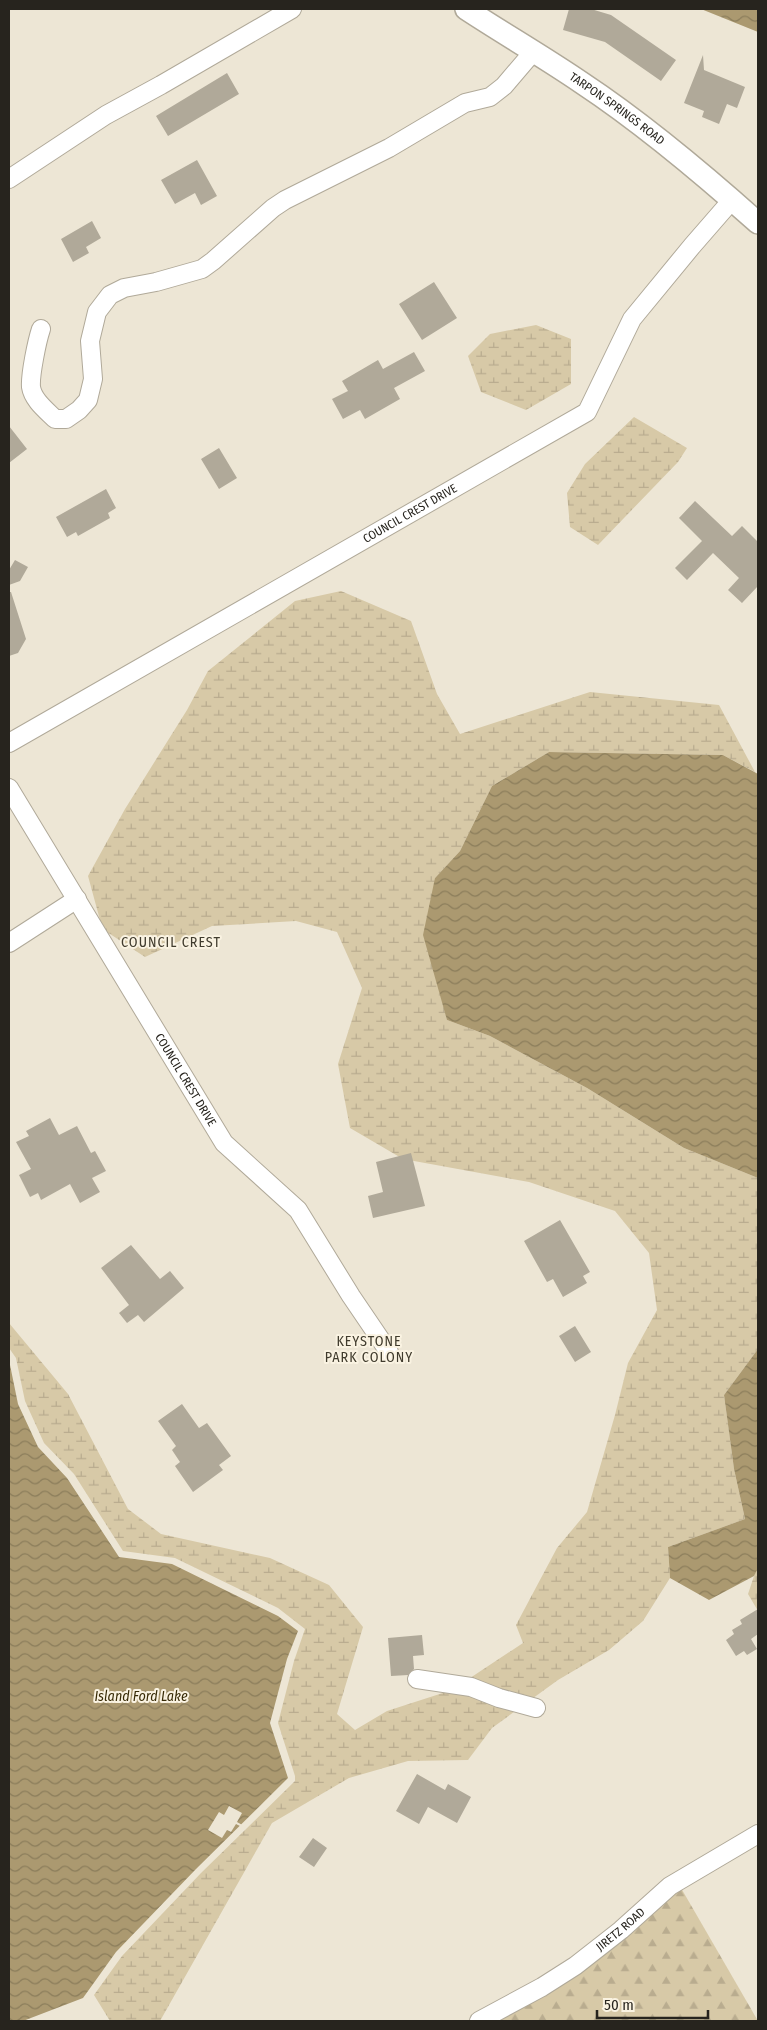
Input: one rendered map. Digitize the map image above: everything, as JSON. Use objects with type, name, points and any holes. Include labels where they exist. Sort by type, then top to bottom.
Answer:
[{"type":"main road","name":"TARPON SPRINGS ROAD","points":[[466,9],[583,83],[672,150],[758,224]]},
{"type":"street","points":[[9,179],[106,115],[292,9]]},
{"type":"street","points":[[41,329],[37,340],[31,388],[38,402],[55,419],[66,419],[88,400],[93,379],[90,341],[97,312],[110,295],[124,288],[156,282],[202,269],[214,261],[273,208],[285,200],[389,148],[465,104],[490,97],[499,91],[532,52]]},
{"type":"street","name":"COUNCIL CREST DRIVE","points":[[9,743],[587,412],[632,319],[732,200]]},
{"type":"street","name":"COUNCIL CREST DRIVE","points":[[9,788],[224,1142],[298,1210],[351,1296],[389,1352]]},
{"type":"street","points":[[9,943],[77,899]]},
{"type":"street","points":[[418,1679],[471,1688],[536,1708]]},
{"type":"street","name":"JIRETZ ROAD","points":[[479,2021],[542,1987],[575,1966],[621,1930],[670,1886],[758,1834]]},
{"type":"green space","points":[[536,325],[571,339],[571,384],[526,410],[481,392],[468,356],[490,334]]},
{"type":"green space","points":[[634,417],[687,448],[678,462],[598,545],[570,527],[567,493],[585,464]]},
{"type":"green space","points":[[341,591],[411,621],[437,694],[460,734],[590,692],[719,705],[755,772],[723,755],[549,752],[492,786],[460,851],[435,878],[447,1020],[490,1036],[587,1088],[684,1148],[758,1178],[758,1349],[724,1395],[734,1469],[745,1519],[668,1547],[670,1578],[643,1621],[609,1650],[558,1680],[492,1728],[468,1760],[408,1761],[349,1778],[272,1823],[160,2021],[110,2021],[94,1995],[122,1956],[201,1873],[295,1781],[278,1723],[294,1661],[305,1629],[278,1608],[175,1558],[123,1551],[74,1474],[44,1443],[25,1401],[16,1358],[9,1348],[9,1323],[68,1394],[128,1509],[161,1534],[270,1558],[329,1585],[363,1627],[337,1714],[355,1730],[387,1711],[452,1690],[523,1643],[516,1625],[557,1548],[587,1512],[628,1363],[657,1310],[649,1253],[615,1211],[529,1182],[403,1159],[350,1128],[338,1064],[362,988],[337,932],[296,921],[212,926],[145,957],[107,932],[100,920],[88,876],[125,809],[187,710],[208,671],[295,601]]},
{"type":"green space","points":[[758,1568],[758,1611],[748,1594]]},
{"type":"green space","points":[[681,1888],[758,2021],[494,2021]]},
{"type":"water","points":[[701,9],[758,9],[758,32]]},
{"type":"water","points":[[549,752],[723,755],[758,774],[758,1178],[684,1148],[587,1088],[490,1036],[447,1020],[423,935],[435,878],[460,851],[492,786]]},
{"type":"water","points":[[758,1349],[758,1568],[754,1576],[709,1600],[670,1578],[668,1547],[745,1519],[734,1469],[724,1395]]},
{"type":"water","name":"Island Ford Lake","points":[[9,1360],[18,1404],[38,1447],[67,1478],[119,1557],[172,1564],[278,1616],[298,1631],[287,1659],[270,1723],[288,1778],[116,1952],[83,1998],[23,2021],[9,2021]]},
{"type":"pier","points":[[229,1806],[242,1813],[237,1822],[244,1826],[236,1824],[231,1832],[227,1830],[222,1838],[208,1830],[219,1812],[224,1815]]},
{"type":"building","points":[[569,9],[591,9],[611,15],[676,60],[661,81],[605,42],[563,30]]},
{"type":"building","points":[[703,55],[704,70],[745,87],[737,108],[727,104],[719,124],[702,117],[704,111],[684,103]]},
{"type":"building","points":[[227,73],[239,94],[168,136],[156,116]]},
{"type":"building","points":[[197,160],[217,196],[201,205],[195,193],[175,204],[161,180]]},
{"type":"building","points":[[92,221],[101,238],[86,247],[89,253],[73,262],[61,239]]},
{"type":"building","points":[[434,282],[457,318],[422,340],[399,304]]},
{"type":"building","points":[[414,352],[425,371],[394,388],[400,399],[365,419],[360,410],[343,419],[332,399],[348,391],[342,381],[378,360],[383,369]]},
{"type":"building","points":[[9,426],[27,449],[9,463]]},
{"type":"building","points":[[219,448],[237,478],[219,489],[201,459]]},
{"type":"building","points":[[106,489],[116,508],[108,513],[110,518],[78,536],[76,532],[67,537],[56,517]]},
{"type":"building","points":[[695,501],[732,536],[742,526],[758,542],[758,586],[742,603],[728,590],[739,578],[713,553],[687,580],[675,568],[702,541],[679,518]]},
{"type":"building","points":[[15,560],[28,567],[20,581],[9,585],[9,570]]},
{"type":"building","points":[[9,592],[11,592],[26,639],[18,653],[9,656]]},
{"type":"building","points":[[50,1118],[59,1135],[77,1126],[91,1153],[95,1151],[106,1171],[92,1178],[100,1192],[80,1203],[70,1184],[41,1200],[38,1193],[30,1197],[19,1175],[31,1169],[16,1142],[29,1136],[26,1131]]},
{"type":"building","points":[[411,1153],[425,1206],[373,1218],[368,1196],[383,1192],[376,1162]]},
{"type":"building","points":[[560,1220],[590,1272],[583,1276],[587,1283],[563,1297],[553,1279],[547,1282],[524,1241]]},
{"type":"building","points":[[131,1245],[160,1279],[170,1271],[184,1288],[144,1322],[138,1315],[127,1323],[119,1313],[129,1305],[101,1268]]},
{"type":"building","points":[[575,1326],[591,1352],[575,1362],[559,1336]]},
{"type":"building","points":[[182,1404],[199,1428],[207,1423],[231,1456],[219,1465],[223,1470],[193,1492],[175,1466],[180,1462],[172,1450],[176,1446],[158,1421]]},
{"type":"building","points":[[758,1609],[758,1634],[751,1639],[757,1649],[747,1655],[744,1651],[736,1656],[726,1640],[734,1634],[732,1630],[742,1624],[740,1620]]},
{"type":"building","points":[[422,1635],[424,1655],[413,1656],[414,1669],[408,1675],[391,1676],[388,1638]]},
{"type":"building","points":[[417,1774],[445,1790],[448,1784],[471,1797],[457,1823],[428,1807],[419,1824],[396,1811]]},
{"type":"building","points":[[313,1838],[327,1848],[314,1867],[299,1857]]},
{"type":"district","name":"COUNCIL CREST","points":[[171,942]]},
{"type":"district","name":"KEYSTONE PARK COLONY","points":[[369,1349]]}]
